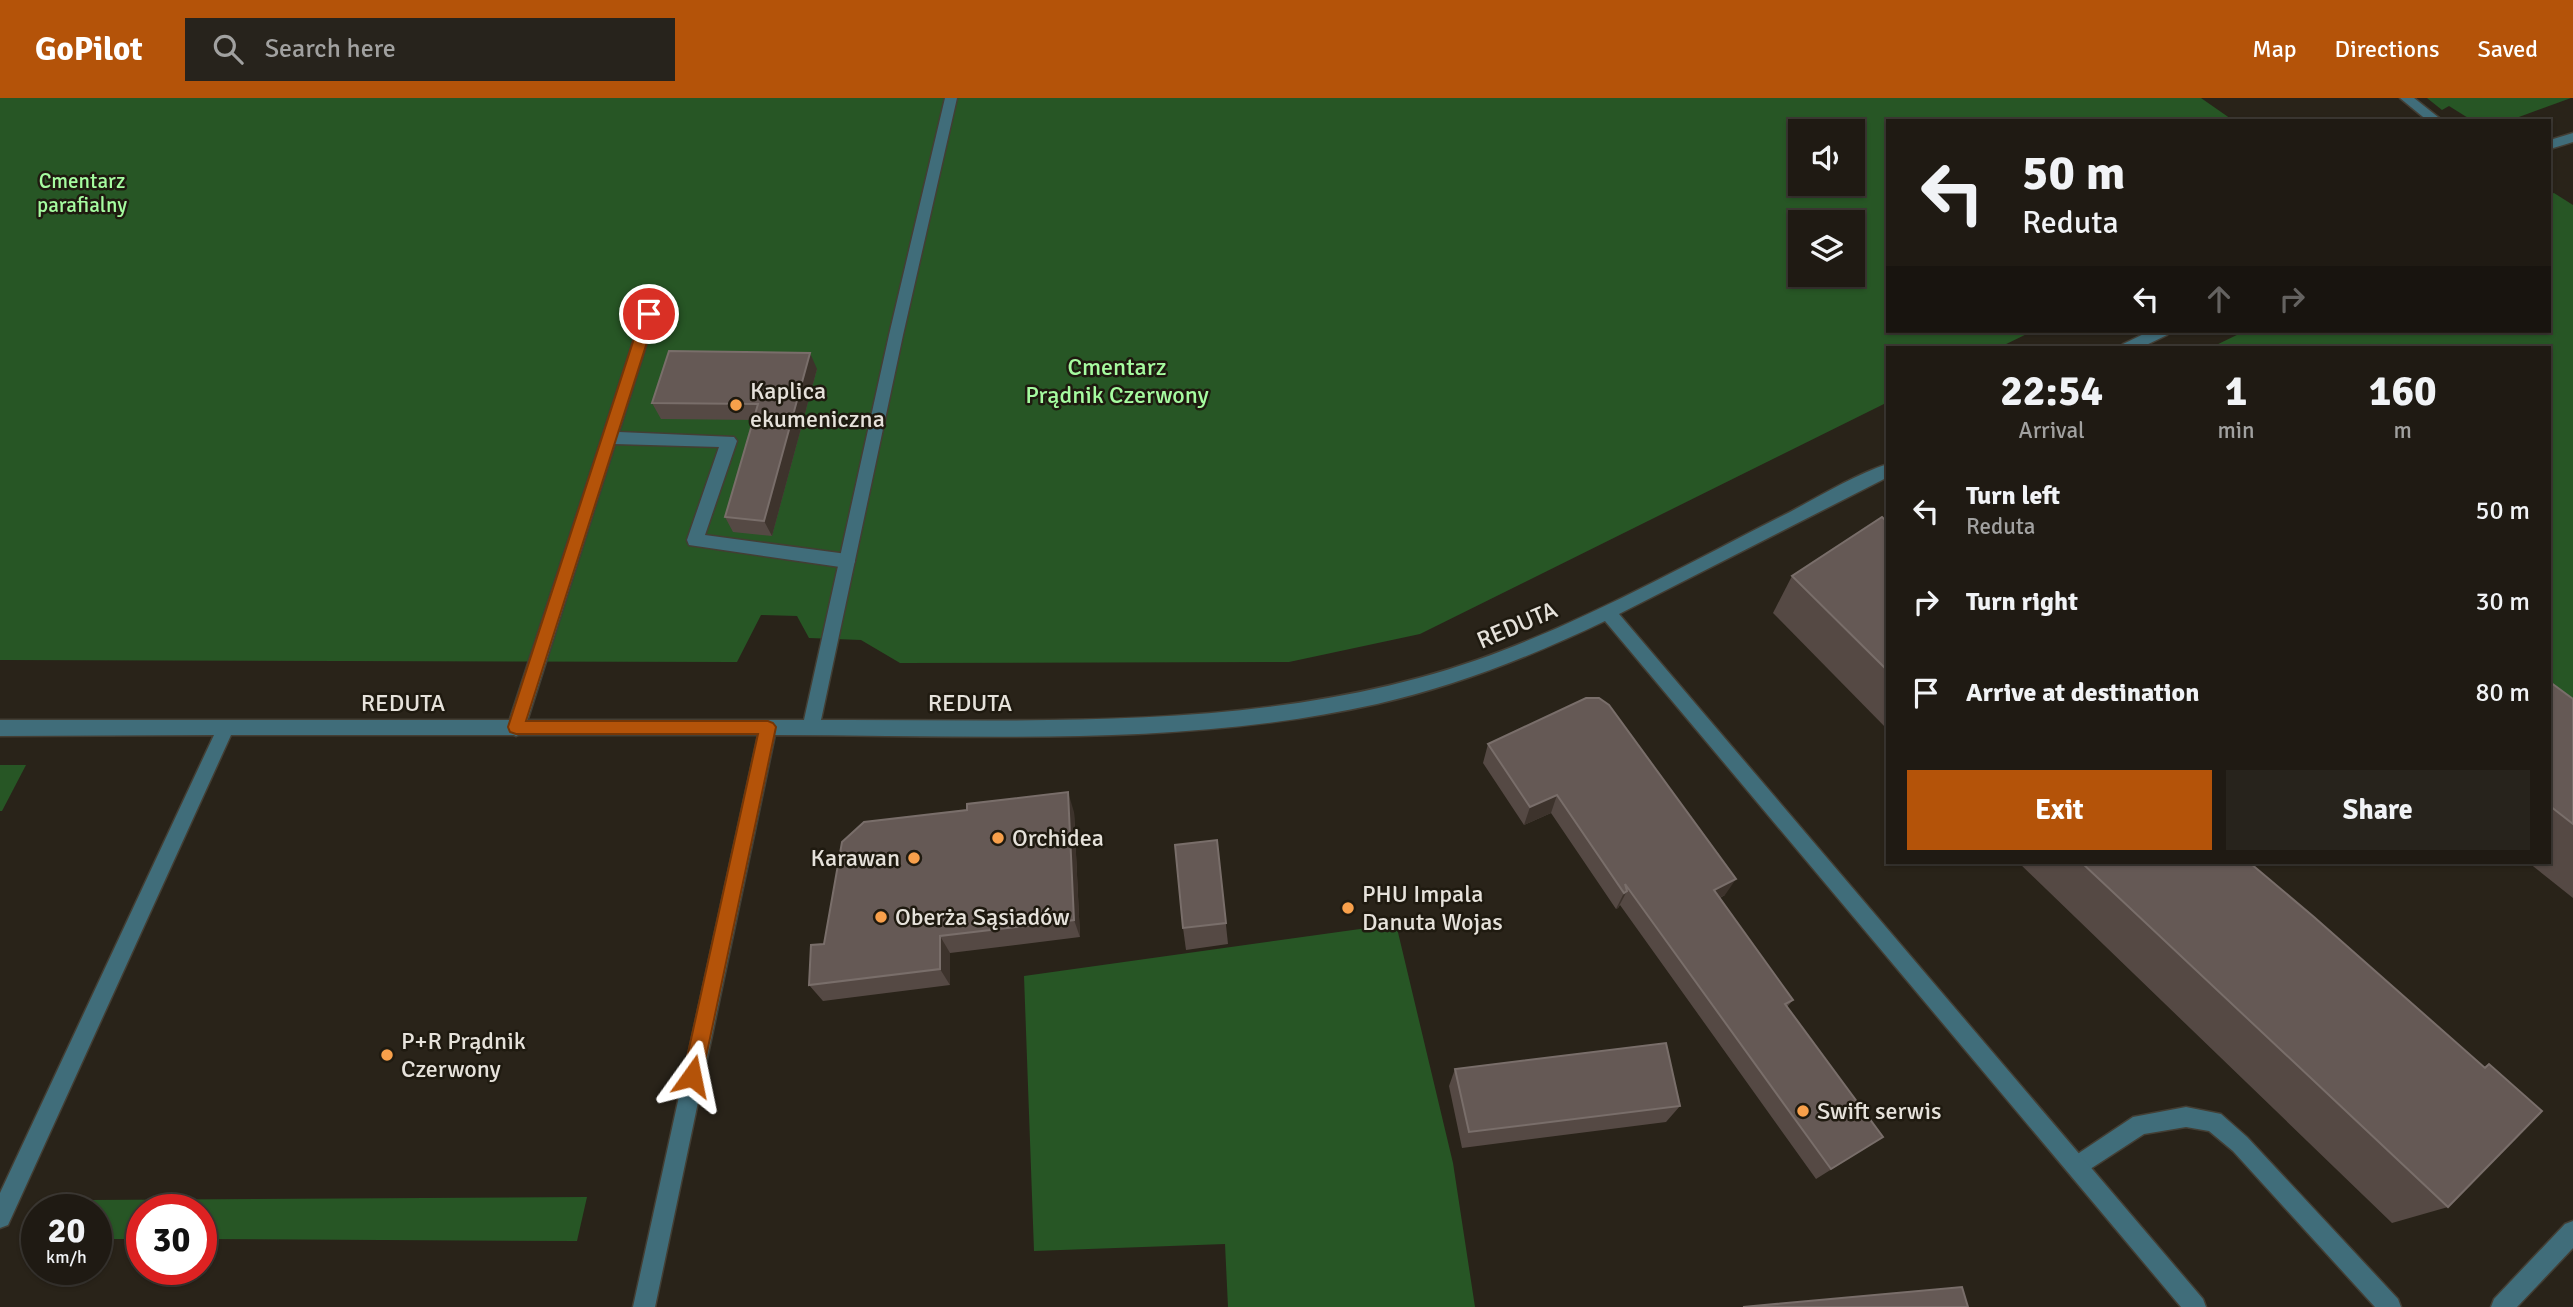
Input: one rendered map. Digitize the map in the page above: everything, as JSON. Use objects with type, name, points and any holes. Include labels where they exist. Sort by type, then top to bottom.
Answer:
[{"type":"street","points":[[811,727],[951,98]]},
{"type":"street","points":[[2406,98],[2434,119]]},
{"type":"street","points":[[2551,145],[2573,136]]},
{"type":"street","points":[[516,727],[649,314]]},
{"type":"street","points":[[2132,346],[2158,333]]},
{"type":"street","points":[[609,438],[729,441],[695,540],[847,561]]},
{"type":"street","name":"REDUTA","points":[[0,728],[1173,726],[1257,719],[1333,706],[1432,682],[1545,642],[1886,471]]},
{"type":"street","points":[[1607,612],[2195,1307]]},
{"type":"street","points":[[643,1307],[768,727]]},
{"type":"street","points":[[0,1217],[226,728]]},
{"type":"street","points":[[2077,1166],[2140,1124],[2186,1117],[2214,1121],[2240,1144],[2390,1307]]},
{"type":"street","points":[[2502,1307],[2573,1232]]},
{"type":"green space","name":"Cmentarz Prądnik Czerwony","points":[[0,98],[2201,98],[2231,119],[1886,119],[1886,333],[2029,333],[2002,346],[1886,346],[1886,403],[1420,634],[1289,662],[900,663],[861,640],[809,638],[797,616],[761,615],[737,662],[0,660]]},
{"type":"green space","points":[[2427,98],[2571,98],[2513,119],[2470,119],[2449,106],[2442,110]]},
{"type":"green space","points":[[2551,194],[2573,205],[2573,720],[2551,701],[2551,346],[2214,346],[2241,333],[2551,333]]},
{"type":"green space","points":[[0,765],[26,765],[2,811],[0,811]]},
{"type":"green space","points":[[1396,924],[1453,1163],[1475,1307],[1228,1307],[1225,1244],[1034,1251],[1024,976]]},
{"type":"green space","points":[[587,1197],[577,1241],[217,1239],[217,1199]]},
{"type":"green space","points":[[112,1200],[126,1200],[126,1239],[112,1239]]},
{"type":"building","points":[[669,351],[810,353],[764,521],[725,517],[758,404],[652,403]]},
{"type":"building","points":[[1882,517],[1886,521],[1886,669],[1792,576]]},
{"type":"building","points":[[2551,683],[2573,699],[2573,824],[2551,807]]},
{"type":"building","points":[[1586,698],[1599,698],[1609,705],[1736,879],[1714,890],[1793,1000],[1785,1004],[1883,1137],[1831,1169],[1625,884],[1627,891],[1624,893],[1557,795],[1530,807],[1488,744]]},
{"type":"building","points":[[1068,792],[1074,920],[940,936],[940,969],[809,985],[811,945],[824,944],[842,842],[864,822],[967,810],[967,804]]},
{"type":"building","points":[[1217,840],[1226,923],[1183,928],[1175,845]]},
{"type":"building","points":[[2083,864],[2251,864],[2485,1068],[2489,1064],[2542,1111],[2448,1207]]},
{"type":"building","points":[[1666,1043],[1680,1106],[1469,1132],[1455,1069]]},
{"type":"building","points":[[1962,1287],[1968,1307],[1743,1307]]},
{"type":"place","name":"Kaplica ekumeniczna","points":[[736,405]]},
{"type":"place","name":"Orchidea","points":[[998,838]]},
{"type":"place","name":"Karawan","points":[[914,858]]},
{"type":"place","name":"PHU Impala Danuta Wojas","points":[[1348,908]]},
{"type":"place","name":"Oberża Sąsiadów","points":[[881,917]]},
{"type":"place","name":"P+R Prądnik Czerwony","points":[[387,1055]]},
{"type":"place","name":"Swift serwis","points":[[1803,1111]]},
{"type":"route","points":[[649,314],[516,727],[768,727],[692,1076]]},
{"type":"park label","name":"Cmentarz parafialny","points":[[82,193]]}]
